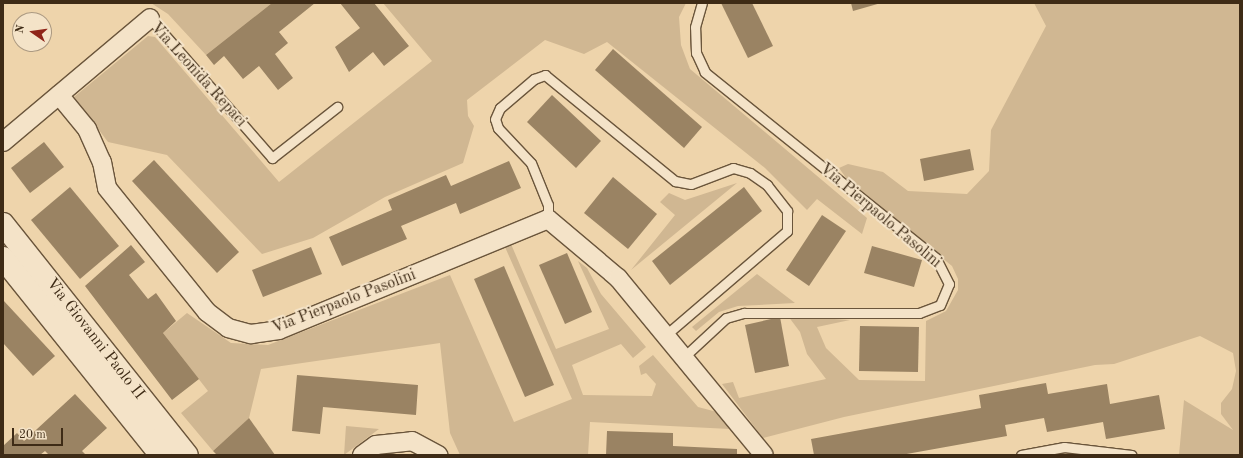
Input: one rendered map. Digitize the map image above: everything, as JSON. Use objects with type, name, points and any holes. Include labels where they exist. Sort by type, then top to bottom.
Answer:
[{"type":"street","name":"Via Leonida Repaci","points":[[5,135],[59,95],[150,18]]},
{"type":"street","name":"Via Pierpaolo Pasolini","points":[[59,95],[87,129],[102,162],[106,188],[207,312],[228,328],[252,334],[279,330],[548,219]]},
{"type":"street","points":[[548,219],[618,278],[686,355],[764,455]]},
{"type":"street","name":"Via Giovanni Paolo II","points":[[3,224],[187,455]]},
{"type":"street","name":"Via Giovanni Paolo II","points":[[3,258],[161,455]]},
{"type":"street","points":[[362,455],[376,445],[412,440],[438,455]]},
{"type":"lane","name":"Via Pierpaolo Pasolini","points":[[686,355],[726,318],[744,313],[785,310],[889,315],[924,312],[940,305],[949,284],[936,258],[705,72],[696,46],[695,27],[702,3]]},
{"type":"lane","name":"Via Leonida Repaci","points":[[150,18],[272,158],[337,107]]},
{"type":"lane","points":[[548,219],[548,205],[532,163],[498,128],[495,119],[500,108],[534,79],[545,75],[675,181],[691,184],[733,168],[750,173],[767,185],[787,211],[787,231],[667,334]]},
{"type":"lane","points":[[1021,455],[1064,446],[1132,455]]},
{"type":"shaded area","points":[[151,3],[272,3],[206,55],[168,14]]},
{"type":"shaded area","points":[[383,3],[686,3],[679,17],[681,45],[690,69],[867,218],[862,234],[817,199],[807,210],[765,168],[607,42],[584,54],[545,40],[467,100],[468,116],[474,126],[463,163],[385,197],[313,238],[262,254],[167,155],[108,142],[74,97],[148,36],[155,37],[279,182],[432,61]]},
{"type":"shaded area","points":[[1034,3],[1240,3],[1240,455],[1179,455],[1184,400],[1233,430],[1221,414],[1221,403],[1232,389],[1236,371],[1233,353],[1200,336],[1114,364],[1095,365],[844,417],[763,438],[722,384],[733,382],[739,398],[826,379],[807,354],[800,332],[788,316],[850,320],[817,327],[826,348],[859,380],[925,381],[926,321],[946,311],[958,290],[958,279],[952,266],[849,182],[839,168],[848,164],[883,172],[908,191],[967,194],[989,171],[991,130],[1046,26]]},
{"type":"shaded area","points":[[737,183],[631,270],[675,215],[660,202],[669,193],[685,200]]},
{"type":"shaded area","points":[[511,244],[556,349],[609,329],[578,261],[587,268],[601,294],[646,347],[633,358],[621,344],[572,365],[583,395],[652,396],[656,384],[646,373],[641,375],[639,366],[653,355],[698,407],[717,412],[730,429],[590,422],[588,455],[460,455],[450,433],[440,343],[261,369],[249,418],[213,451],[181,413],[208,391],[163,333],[187,313],[231,343],[268,345],[450,275],[514,422],[572,399],[505,247]]},
{"type":"shaded area","points":[[757,274],[795,303],[738,306],[719,312],[696,331],[692,327]]},
{"type":"shaded area","points":[[346,426],[379,429],[344,455]]},
{"type":"building","points":[[272,3],[315,3],[279,32],[288,43],[275,54],[293,78],[278,90],[259,66],[243,79],[224,56],[214,65],[206,55]]},
{"type":"building","points":[[340,3],[374,3],[409,46],[384,66],[373,52],[349,72],[335,47],[360,28]]},
{"type":"building","points":[[721,3],[752,3],[773,46],[748,58]]},
{"type":"building","points":[[851,3],[881,3],[853,11]]},
{"type":"building","points":[[613,49],[702,127],[684,148],[595,70]]},
{"type":"building","points":[[552,95],[601,141],[576,168],[527,122]]},
{"type":"building","points":[[44,142],[64,167],[30,193],[11,168]]},
{"type":"building","points":[[970,149],[974,170],[924,181],[920,159]]},
{"type":"building","points":[[154,160],[239,252],[217,273],[132,181]]},
{"type":"building","points":[[509,161],[521,188],[460,214],[456,203],[401,226],[407,239],[342,266],[329,237],[392,210],[388,200],[446,175],[451,186]]},
{"type":"building","points":[[613,177],[657,214],[628,249],[584,213]]},
{"type":"building","points":[[70,187],[119,246],[80,279],[31,220]]},
{"type":"building","points":[[744,187],[762,211],[670,285],[652,261]]},
{"type":"building","points":[[822,215],[846,231],[809,286],[786,270]]},
{"type":"building","points":[[131,245],[145,262],[129,275],[148,299],[156,293],[176,321],[163,333],[199,379],[172,400],[85,286]]},
{"type":"building","points":[[872,246],[922,260],[914,287],[864,273]]},
{"type":"building","points":[[311,247],[322,274],[263,297],[252,270]]},
{"type":"building","points":[[567,253],[592,312],[565,324],[539,265]]},
{"type":"building","points":[[504,266],[554,385],[525,397],[474,279]]},
{"type":"building","points":[[3,300],[55,356],[33,376],[3,343]]},
{"type":"building","points":[[780,317],[789,366],[755,373],[745,325]]},
{"type":"building","points":[[860,326],[919,327],[918,372],[859,371]]},
{"type":"building","points":[[297,375],[418,385],[416,415],[323,407],[320,434],[292,431]]},
{"type":"building","points":[[1046,383],[1048,394],[1107,384],[1110,404],[1159,395],[1165,429],[1106,439],[1103,422],[1047,432],[1044,418],[1005,425],[1007,436],[901,455],[814,455],[811,439],[981,408],[979,395]]},
{"type":"building","points":[[75,394],[107,428],[82,451],[86,455],[49,455],[45,451],[40,455],[3,455],[3,446],[17,433],[24,441]]},
{"type":"building","points":[[249,418],[275,455],[217,455],[213,451]]},
{"type":"building","points":[[607,431],[673,433],[673,446],[737,449],[737,455],[606,455]]}]
